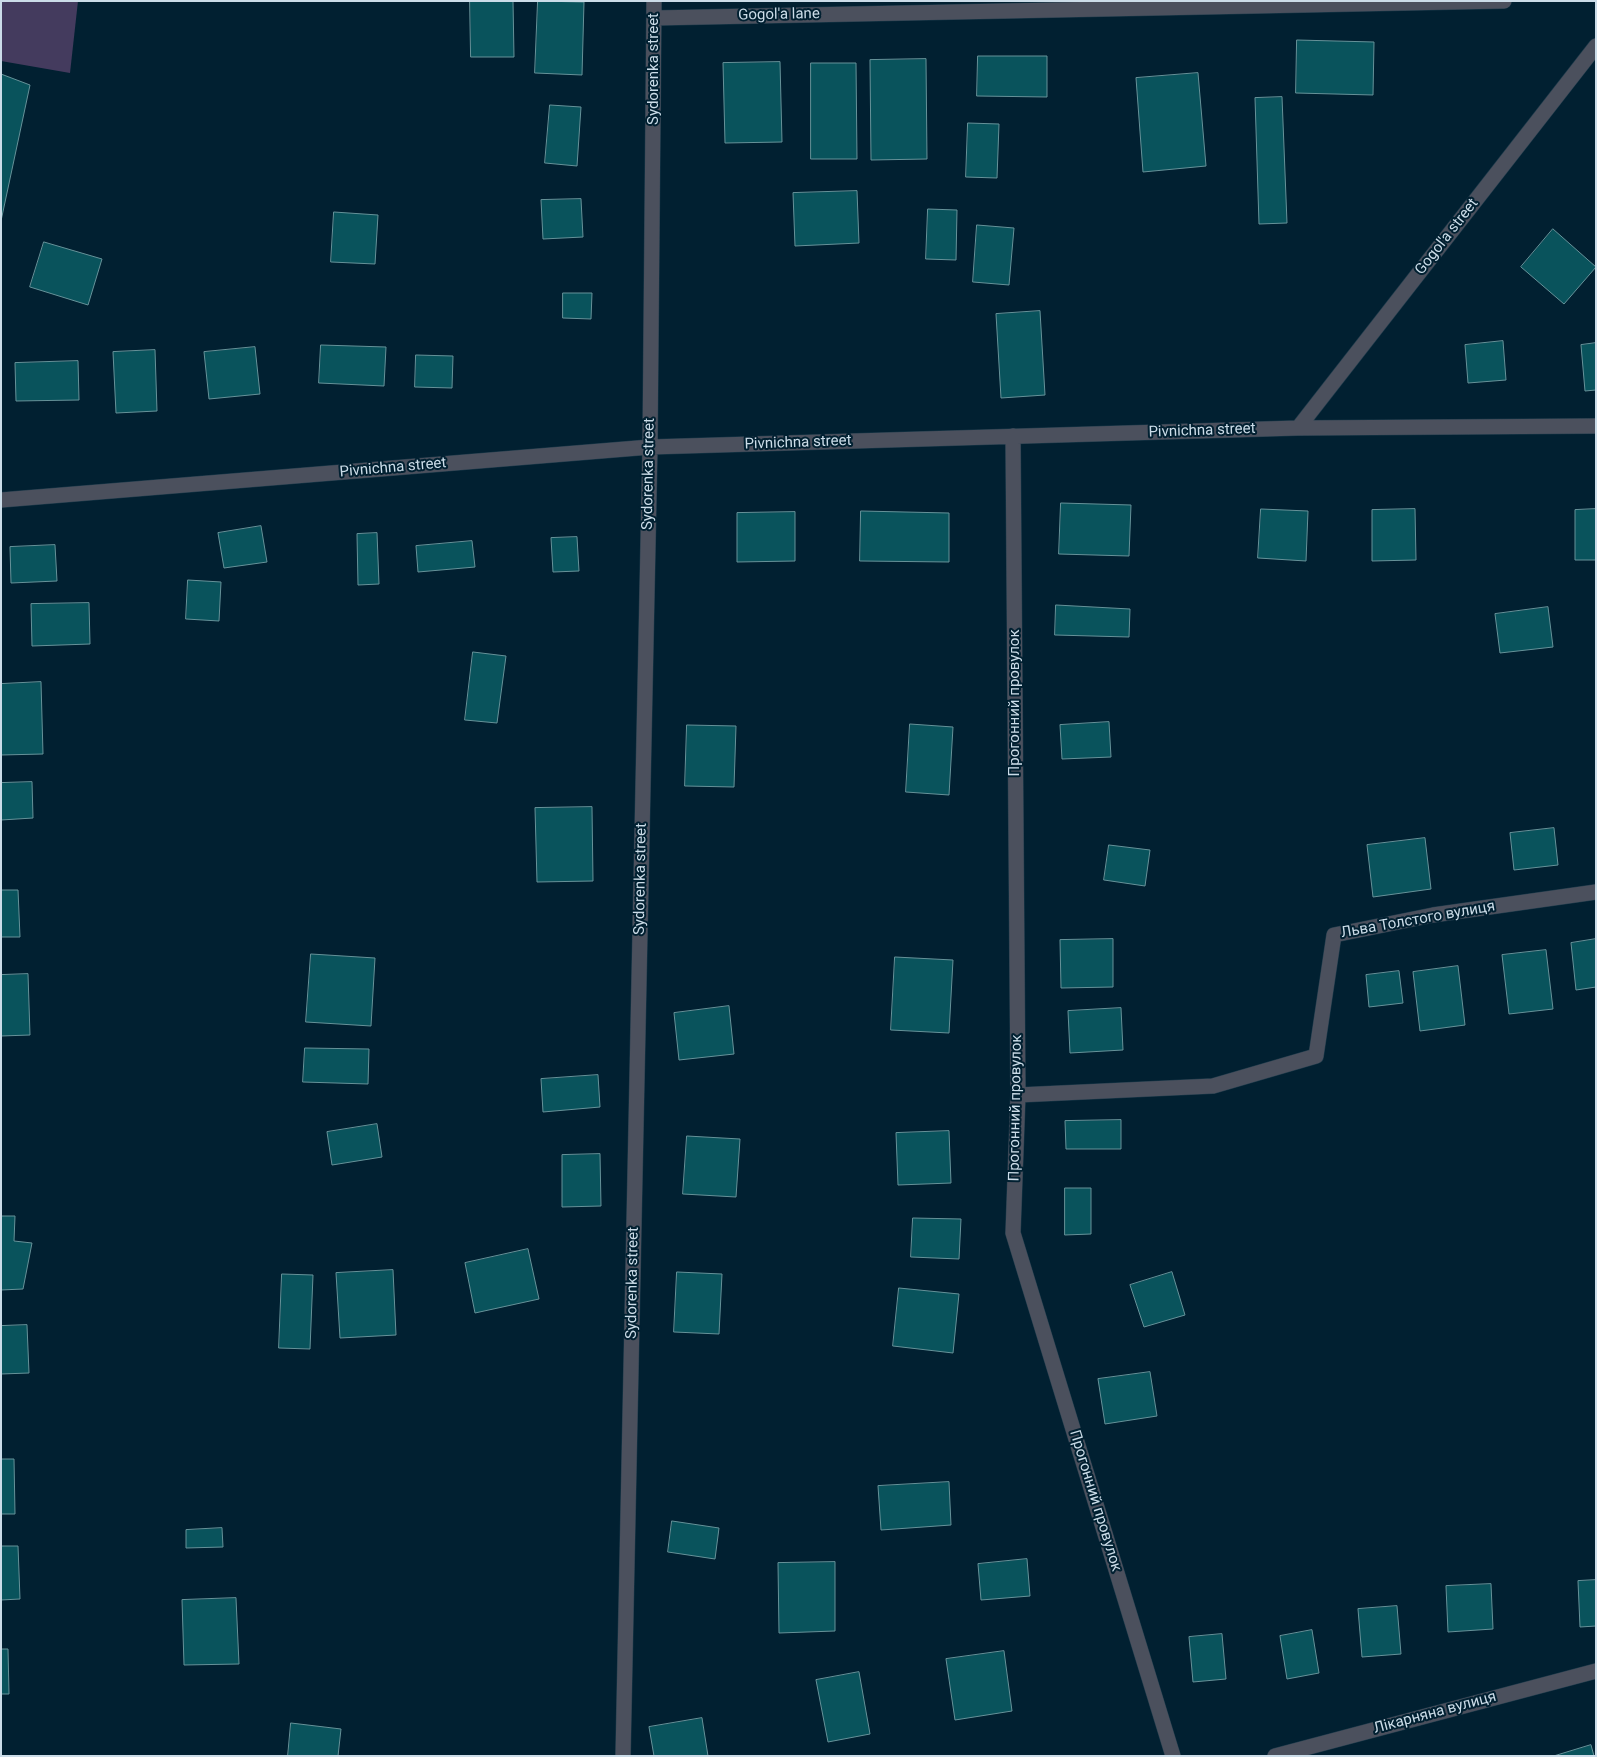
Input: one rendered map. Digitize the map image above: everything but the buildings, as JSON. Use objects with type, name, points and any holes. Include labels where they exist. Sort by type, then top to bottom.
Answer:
[{"type":"street","name":"Sydorenka street","points":[[623,1756],[650,447],[654,1]]},
{"type":"street","name":"Gogol'a lane","points":[[654,18],[1504,1]]},
{"type":"street","name":"Gogol'a street","points":[[1298,428],[1596,46]]},
{"type":"street","name":"Pivnichna street","points":[[1,500],[650,447],[1298,428],[1596,426]]},
{"type":"street","name":"Прогонний провулок","points":[[1014,436],[1018,1095],[1013,1233],[1173,1756]]},
{"type":"street","name":"Льва Толстого вулиця","points":[[1018,1095],[1213,1086],[1316,1056],[1334,935],[1433,915],[1596,892]]},
{"type":"street","name":"Лікарняна вулиця","points":[[1275,1756],[1596,1671]]},
{"type":"shaded area","points":[[1,1],[78,1],[70,73],[1,61]]}]
